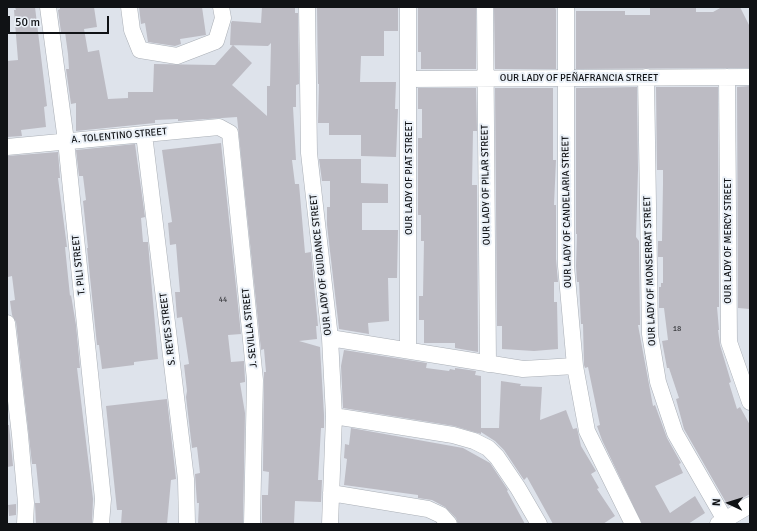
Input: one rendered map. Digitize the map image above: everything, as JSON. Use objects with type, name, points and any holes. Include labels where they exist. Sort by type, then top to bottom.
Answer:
[{"type":"street","name":"T. PILI STREET","points":[[48,7],[66,141],[103,499],[101,524]]},
{"type":"street","points":[[129,7],[132,30],[140,50],[177,56],[216,41],[223,18],[221,7]]},
{"type":"street","name":"OUR LADY OF GUIDANCE STREET","points":[[307,7],[309,153],[330,338],[334,416],[330,524]]},
{"type":"street","name":"OUR LADY OF PIAT STREET","points":[[408,7],[408,350]]},
{"type":"street","name":"OUR LADY OF PILAR STREET","points":[[484,7],[488,364]]},
{"type":"street","name":"OUR LADY OF CANDELARIA STREET","points":[[566,7],[566,266],[575,366],[587,431],[633,524]]},
{"type":"street","name":"OUR LADY OF PEÑAFRANCIA STREET","points":[[409,78],[485,79],[566,77],[750,77]]},
{"type":"street","name":"OUR LADY OF MONSERRAT STREET","points":[[646,77],[650,334],[658,382],[675,433],[722,522]]},
{"type":"street","name":"OUR LADY OF MERCY STREET","points":[[727,77],[729,342],[750,402]]},
{"type":"street","name":"A. TOLENTINO STREET","points":[[7,147],[219,127],[230,133]]},
{"type":"street","name":"J. SEVILLA STREET","points":[[230,133],[255,380],[252,524]]},
{"type":"street","name":"S. REYES STREET","points":[[144,134],[186,479],[187,524]]},
{"type":"street","points":[[7,323],[21,443],[26,503],[25,524]]},
{"type":"street","points":[[330,338],[523,369],[575,366]]},
{"type":"street","points":[[334,416],[453,435],[474,440],[488,448],[497,457],[518,488],[539,524]]},
{"type":"street","points":[[331,493],[428,509],[441,515],[449,524]]},
{"type":"street","points":[[722,522],[750,505]]},
{"type":"building","points":[[15,7],[35,7],[47,106],[44,107],[46,127],[21,130],[22,136],[7,137],[7,61],[18,60]]},
{"type":"building","points":[[60,7],[94,7],[97,27],[84,29],[88,52],[99,50],[108,99],[128,98],[128,92],[153,92],[154,64],[215,65],[233,45],[230,45],[232,21],[261,23],[262,7],[295,7],[295,13],[298,13],[299,84],[296,85],[296,107],[293,107],[296,160],[292,160],[295,184],[299,184],[305,253],[311,252],[318,326],[316,326],[317,339],[299,341],[320,347],[324,428],[321,428],[318,480],[322,480],[321,502],[295,501],[294,524],[262,524],[262,495],[268,495],[269,472],[263,471],[264,372],[266,372],[264,349],[261,350],[237,117],[178,121],[178,119],[155,120],[155,123],[76,131],[76,103],[71,104],[66,69],[69,69],[68,54],[65,32],[61,32],[58,10]],"holes":[[[271,43],[270,86],[267,86],[267,116],[232,85],[252,63],[233,45],[268,46]]]},
{"type":"building","points":[[139,7],[202,7],[206,35],[180,39],[181,44],[175,46],[148,42],[145,23],[141,24]]},
{"type":"building","points":[[317,7],[398,7],[398,31],[384,31],[384,56],[361,56],[360,82],[396,82],[395,109],[398,109],[396,157],[361,156],[361,135],[329,135],[329,123],[318,123],[319,84]]},
{"type":"building","points":[[418,7],[476,7],[476,69],[421,69],[421,52],[418,52]]},
{"type":"building","points":[[494,7],[555,7],[556,69],[495,69]]},
{"type":"building","points":[[722,7],[740,7],[750,27],[750,68],[576,69],[576,11],[625,11],[625,15],[650,15],[650,8],[696,8],[696,12],[713,12]]},
{"type":"building","points":[[750,86],[750,309],[738,308],[737,87]]},
{"type":"building","points":[[637,87],[638,170],[636,237],[639,241],[640,325],[638,325],[653,406],[655,405],[667,438],[681,463],[679,464],[683,473],[655,486],[670,513],[695,496],[705,513],[688,524],[642,524],[602,440],[597,426],[600,425],[588,367],[585,368],[584,365],[583,324],[581,324],[579,282],[577,282],[576,266],[576,88]]},
{"type":"building","points":[[656,87],[718,87],[718,330],[720,345],[731,382],[729,383],[737,409],[740,407],[750,425],[750,494],[728,506],[684,429],[676,399],[679,398],[669,368],[667,368],[662,341],[668,340],[664,308],[659,308],[659,287],[661,287],[661,283],[663,283],[663,257],[658,257],[658,241],[662,241],[663,170],[657,170]]},
{"type":"building","points":[[418,88],[476,88],[477,131],[473,131],[472,185],[477,185],[478,352],[455,348],[455,343],[424,343],[424,320],[419,320],[419,296],[423,296],[424,241],[421,241],[421,215],[418,215],[418,138],[422,138],[422,109],[418,109]]},
{"type":"building","points":[[495,88],[553,88],[553,160],[556,160],[554,205],[556,205],[556,259],[558,282],[554,282],[554,302],[557,302],[558,349],[534,351],[502,349],[502,326],[497,326]]},
{"type":"building","points":[[221,143],[241,334],[228,335],[231,362],[244,361],[245,382],[240,383],[245,413],[243,524],[198,524],[199,503],[197,503],[195,474],[200,473],[197,447],[192,448],[186,397],[187,391],[184,365],[189,364],[182,317],[177,318],[175,292],[180,292],[176,244],[170,245],[168,223],[172,222],[162,150]]},
{"type":"building","points":[[135,144],[145,217],[141,218],[143,242],[148,242],[158,359],[134,362],[134,365],[102,369],[99,345],[97,345],[87,248],[83,201],[86,200],[83,176],[79,176],[76,150]]},
{"type":"building","points":[[58,152],[60,178],[58,178],[67,247],[65,247],[70,296],[71,295],[76,325],[80,368],[77,368],[93,499],[92,524],[36,524],[35,503],[40,503],[36,464],[32,464],[16,322],[12,315],[10,301],[15,300],[12,276],[8,277],[7,271],[7,156]]},
{"type":"building","points":[[319,159],[361,159],[361,183],[388,184],[388,203],[362,203],[362,230],[398,230],[397,278],[388,278],[389,321],[368,323],[369,334],[339,329],[327,225],[327,207],[330,207],[330,181],[322,181]]},
{"type":"building","points":[[344,350],[427,363],[426,368],[449,371],[450,369],[455,370],[455,368],[476,371],[475,375],[481,376],[481,428],[499,428],[501,381],[521,384],[520,386],[542,387],[540,420],[566,410],[573,429],[577,428],[581,446],[596,471],[591,474],[599,488],[597,489],[615,516],[603,524],[553,524],[527,477],[524,480],[504,450],[495,441],[481,432],[481,434],[454,426],[343,408],[341,366]]},
{"type":"building","points":[[167,399],[176,479],[171,480],[167,524],[121,524],[122,510],[117,510],[106,406]]},
{"type":"building","points":[[7,425],[9,425],[13,466],[7,467]]},
{"type":"building","points":[[351,428],[463,448],[490,463],[508,490],[507,491],[525,524],[458,524],[456,518],[445,507],[432,500],[418,498],[418,495],[344,485],[347,459],[344,458],[345,444],[349,445]]},
{"type":"building","points":[[16,504],[16,515],[9,516],[8,505]]}]
